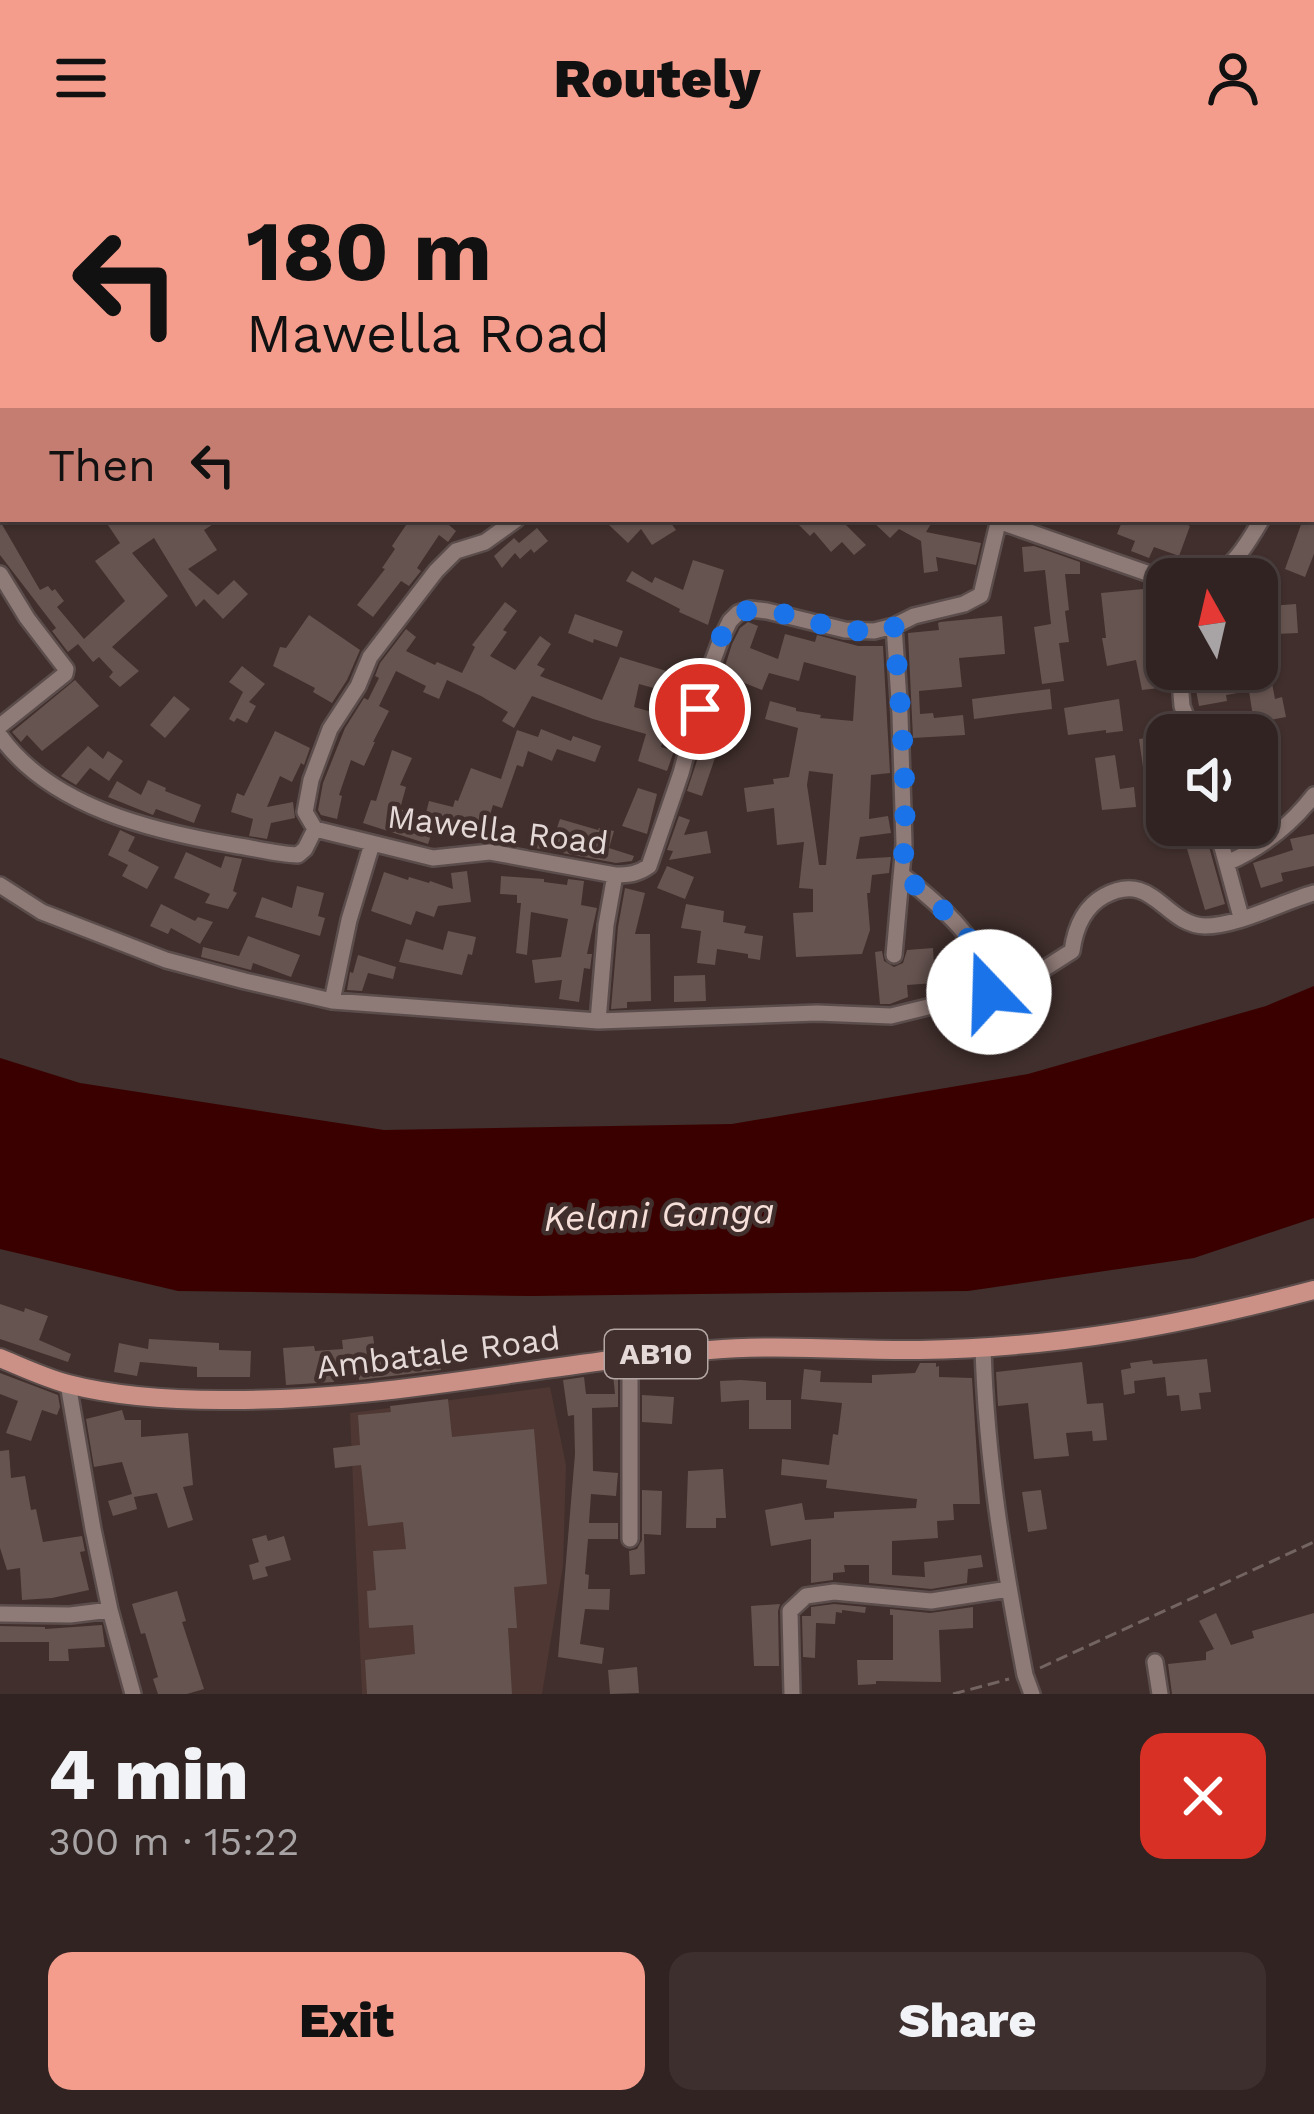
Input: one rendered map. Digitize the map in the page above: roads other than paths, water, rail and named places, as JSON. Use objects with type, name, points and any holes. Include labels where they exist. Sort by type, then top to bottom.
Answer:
[{"type":"main road","name":"Ambatale Road","points":[[0,1358],[68,1384],[161,1399],[330,1398],[717,1349],[921,1350],[1055,1343],[1124,1334],[1314,1290]]},
{"type":"street","points":[[0,736],[33,770],[75,798],[178,835],[298,855],[315,829],[305,812],[311,780],[330,729],[370,657],[456,551],[484,542],[513,522]]},
{"type":"street","name":"Mawella Road","points":[[315,829],[433,858],[490,852],[632,875],[649,866],[709,674],[738,613],[767,611],[845,630],[874,631],[964,604],[980,595],[998,522]]},
{"type":"street","points":[[1005,522],[1146,572]]},
{"type":"street","points":[[1239,558],[1260,522]]},
{"type":"street","points":[[0,574],[66,669],[0,727]]},
{"type":"street","points":[[894,626],[904,823],[894,955]]},
{"type":"street","points":[[1227,863],[1282,831],[1314,795]]},
{"type":"street","points":[[332,1000],[372,844]]},
{"type":"street","points":[[1222,846],[1241,917]]},
{"type":"street","points":[[598,1021],[615,875]]},
{"type":"street","points":[[902,875],[962,931],[990,978],[989,992]]},
{"type":"street","points":[[0,885],[42,912],[166,960],[332,1000],[598,1021],[817,1013],[891,1016],[989,992],[1036,974],[1072,951],[1075,931],[1092,903],[1109,893],[1141,890],[1186,923],[1209,926],[1314,893]]},
{"type":"street","points":[[983,1347],[996,1516],[1032,1694]]},
{"type":"street","points":[[630,1357],[630,1539]]},
{"type":"street","points":[[68,1384],[110,1610],[133,1694]]},
{"type":"street","points":[[792,1694],[790,1611],[806,1596],[834,1592],[931,1601],[1009,1589]]},
{"type":"street","points":[[0,1614],[70,1616],[110,1610]]},
{"type":"street","points":[[1155,1662],[1160,1694]]},
{"type":"water","name":"Kelani Ganga","points":[[1314,986],[1314,1218],[1194,1258],[968,1291],[531,1296],[178,1291],[0,1249],[0,1058],[80,1083],[384,1130],[732,1124],[1028,1074],[1266,1006]]}]
